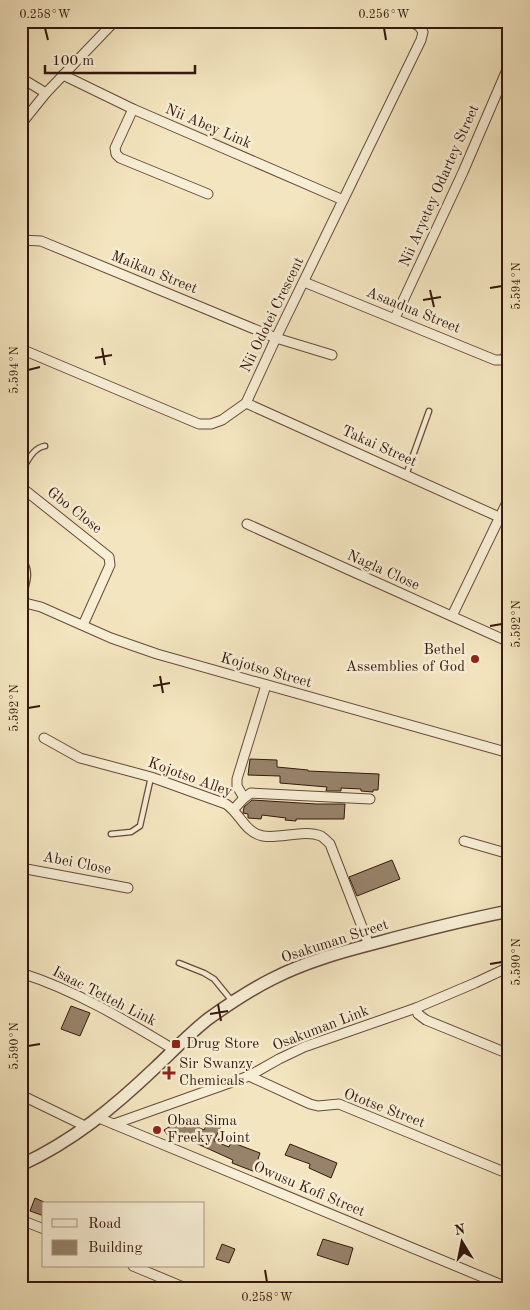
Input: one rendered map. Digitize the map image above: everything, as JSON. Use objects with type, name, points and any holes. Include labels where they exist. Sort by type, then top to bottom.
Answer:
[{"type":"street","points":[[21,124],[46,93],[115,21]]},
{"type":"street","name":"Nii Odotei Crescent","points":[[21,349],[199,424],[211,424],[222,420],[246,403],[421,40],[423,32],[419,26],[409,21]]},
{"type":"street","name":"Nii Aryetey Odartey Street","points":[[395,318],[463,172],[509,65]]},
{"type":"street","name":"Nii Abey Link","points":[[64,75],[133,109],[343,200]]},
{"type":"street","points":[[21,78],[46,93]]},
{"type":"street","points":[[133,109],[115,148],[116,154],[120,158],[208,194]]},
{"type":"street","name":"Maikan Street","points":[[21,240],[41,241],[276,338],[332,355]]},
{"type":"street","name":"Asaadua Street","points":[[304,282],[494,360],[503,360],[509,351]]},
{"type":"street","name":"Takai Street","points":[[246,403],[500,517]]},
{"type":"street","name":"Gbo Close","points":[[21,487],[109,557],[110,565],[83,625]]},
{"type":"street","points":[[452,616],[509,498]]},
{"type":"street","name":"Nagla Close","points":[[246,524],[509,642]]},
{"type":"street","name":"Kojotso Street","points":[[22,602],[41,607],[111,638],[157,654],[509,753]]},
{"type":"street","points":[[244,798],[237,786],[237,779],[266,685]]},
{"type":"street","name":"Kojotso Alley","points":[[44,738],[80,758],[150,777],[209,797],[234,809],[245,825],[255,834],[265,836],[308,834],[322,836],[330,844],[369,945]]},
{"type":"street","points":[[234,809],[251,793],[370,799]]},
{"type":"street","points":[[464,841],[509,854]]},
{"type":"street","name":"Abei Close","points":[[21,868],[128,888]]},
{"type":"street","name":"Osakuman Street","points":[[21,1165],[88,1127],[207,1020],[272,979],[294,969],[369,945],[509,910]]},
{"type":"street","name":"Osakuman Link","points":[[114,1124],[249,1076],[304,1047],[416,1008],[509,967]]},
{"type":"street","name":"Isaac Tetteh Link","points":[[21,972],[77,995],[124,1019],[173,1049]]},
{"type":"street","points":[[416,1008],[418,1014],[426,1020],[509,1054]]},
{"type":"street","name":"Ototse Street","points":[[249,1076],[310,1104],[318,1106],[339,1104],[509,1174]]},
{"type":"street","points":[[21,1095],[88,1127]]},
{"type":"street","name":"Owusu Kofi Street","points":[[99,1118],[509,1288]]},
{"type":"street","points":[[21,1220],[42,1228]]},
{"type":"street","points":[[138,1268],[188,1289]]},
{"type":"lane","points":[[406,475],[428,411]]},
{"type":"lane","points":[[21,471],[34,450],[45,446]]},
{"type":"lane","points":[[21,559],[28,568],[22,602]]},
{"type":"lane","points":[[110,834],[131,832],[140,826],[150,777]]},
{"type":"lane","points":[[179,963],[214,979],[233,1002]]},
{"type":"building","points":[[250,759],[277,760],[277,767],[308,771],[379,774],[378,790],[373,790],[373,792],[341,788],[341,791],[326,791],[327,787],[280,783],[280,776],[248,775]]},
{"type":"building","points":[[252,800],[345,804],[344,819],[296,819],[296,821],[262,815],[261,819],[248,818],[248,814],[243,813],[244,807]]},
{"type":"building","points":[[392,860],[400,879],[357,896],[349,877]]},
{"type":"building","points":[[71,1006],[90,1013],[80,1036],[61,1029]]},
{"type":"building","points":[[212,1114],[224,1120],[214,1141],[229,1147],[231,1142],[260,1153],[258,1159],[263,1161],[258,1173],[232,1163],[233,1160],[178,1135],[170,1139],[164,1130],[184,1118],[185,1121],[204,1130]]},
{"type":"building","points":[[290,1144],[337,1163],[331,1178],[309,1168],[310,1164],[285,1155]]},
{"type":"building","points":[[35,1198],[44,1202],[42,1202],[42,1215],[30,1211]]},
{"type":"building","points":[[323,1239],[353,1248],[348,1265],[317,1255]]},
{"type":"building","points":[[222,1244],[235,1249],[229,1263],[216,1259]]},
{"type":"place","name":"Bethel Assemblies of God","points":[[475,659]]},
{"type":"place","name":"Drug Store","points":[[176,1044]]},
{"type":"place","name":"Sir Swanzy Chemicals","points":[[169,1073]]},
{"type":"place","name":"Obaa Sima Freeky Joint","points":[[157,1130]]}]
